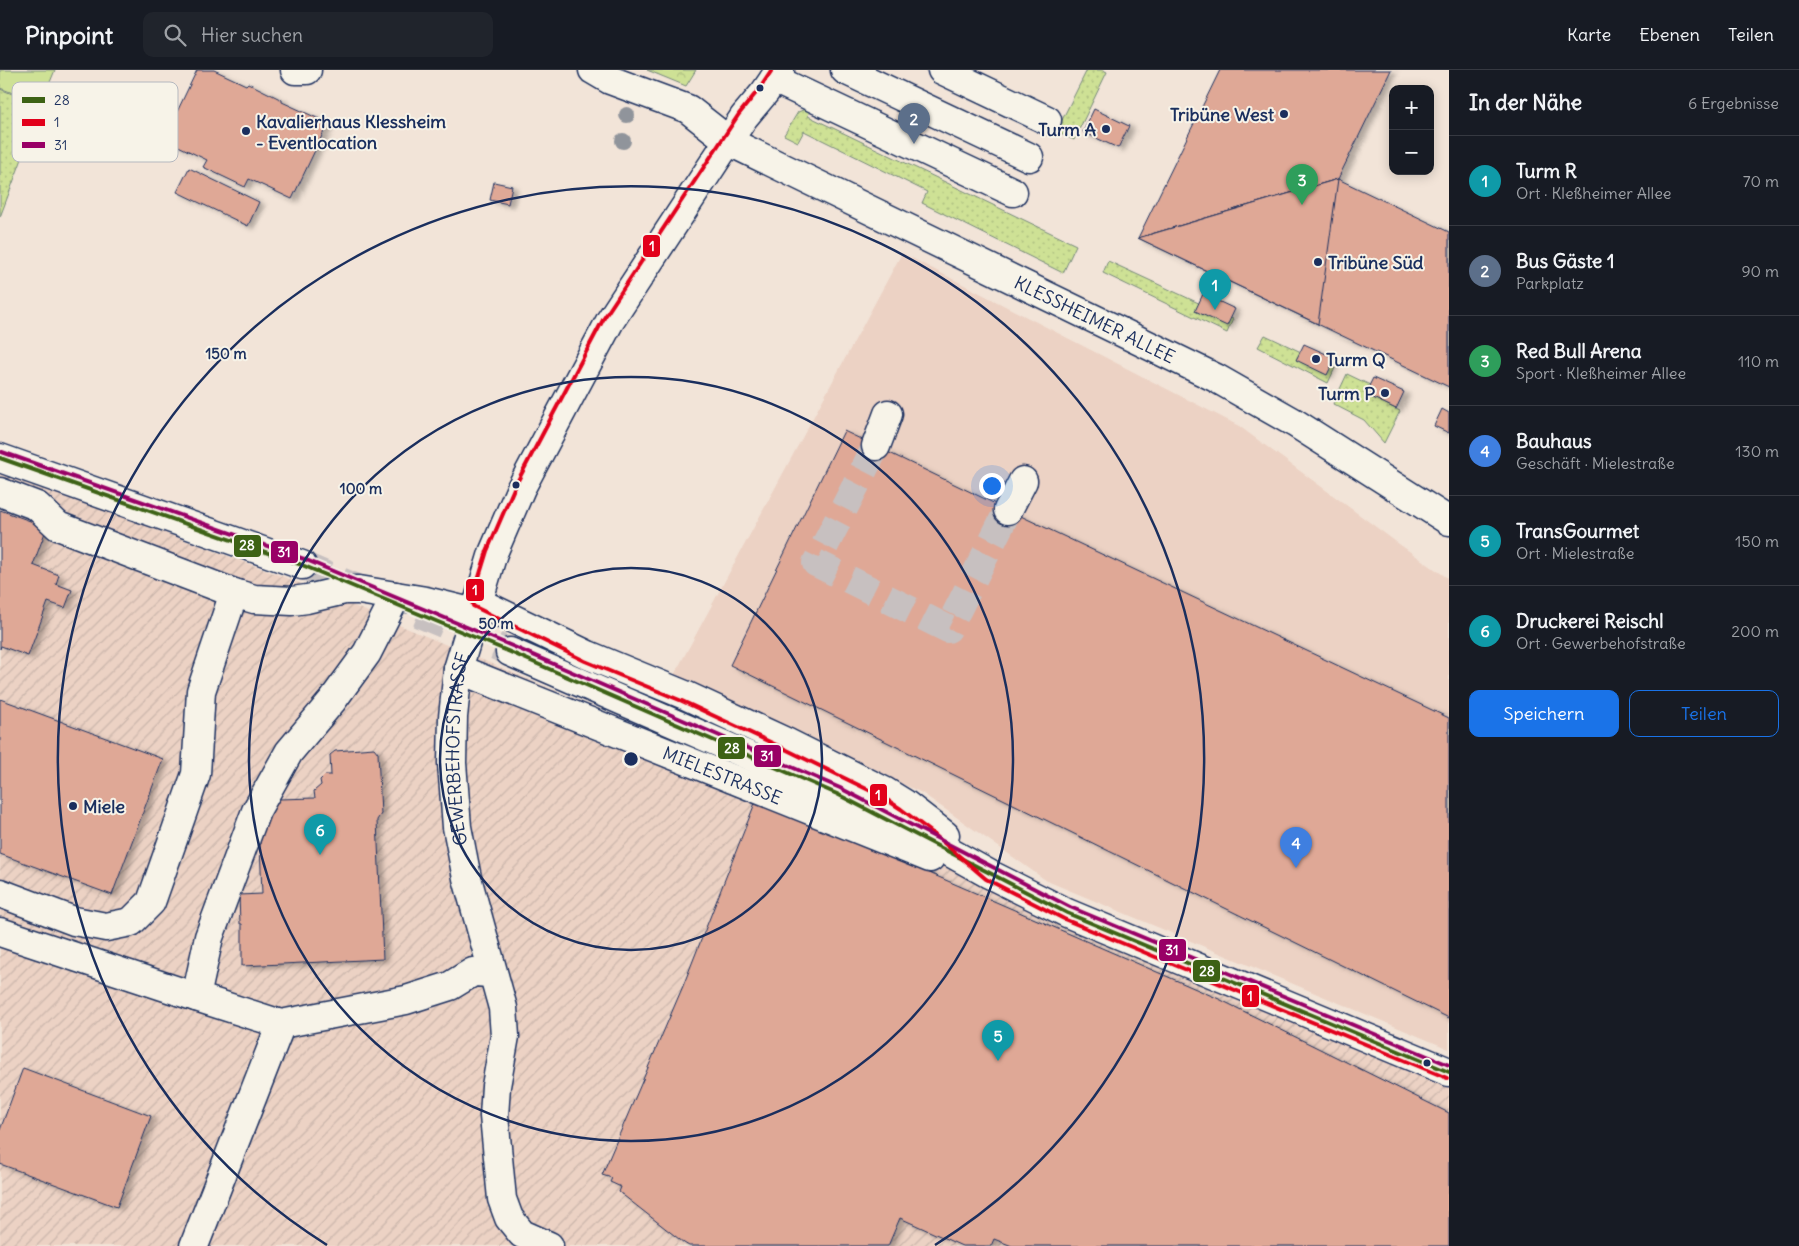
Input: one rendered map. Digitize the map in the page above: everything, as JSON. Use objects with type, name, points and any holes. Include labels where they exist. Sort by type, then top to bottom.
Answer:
[{"type":"street","points":[[295,70],[306,70]]},
{"type":"street","name":"KLESSHEIMER ALLEE","points":[[593,70],[610,80],[688,108],[730,142],[1216,378],[1294,423],[1449,521]]},
{"type":"street","points":[[845,70],[1029,157]]},
{"type":"street","points":[[942,70],[1047,120]]},
{"type":"street","points":[[777,75],[1013,192]]},
{"type":"street","name":"GEWERBEHOFSTRASSE","points":[[549,1246],[522,1234],[510,1218],[502,1199],[494,1116],[496,1086],[505,1036],[503,1008],[466,878],[457,827],[452,763],[453,717],[458,669],[493,553],[522,488],[610,321],[730,142],[744,118],[777,75]]},
{"type":"street","points":[[876,446],[888,414]]},
{"type":"street","points":[[0,458],[302,565]]},
{"type":"street","points":[[1008,510],[1023,481]]},
{"type":"street","name":"MIELESTRASSE","points":[[0,492],[37,506],[58,526],[254,599],[292,601],[345,590],[359,590],[476,608],[685,695],[779,738],[884,791],[934,826],[989,874]]},
{"type":"street","points":[[0,893],[74,921],[106,927],[131,922],[151,902],[196,774],[201,691],[234,593]]},
{"type":"street","points":[[196,998],[209,937],[256,810],[289,752],[332,701],[367,653],[396,596]]},
{"type":"street","name":"MIELESTRASSE","points":[[510,652],[837,794],[1067,913],[1449,1072]]},
{"type":"street","name":"MIELESTRASSE","points":[[458,669],[925,856],[989,874]]},
{"type":"street","points":[[0,932],[196,998],[281,1024],[406,1000],[450,986],[473,972],[492,973]]},
{"type":"street","points":[[194,1246],[281,1024]]},
{"type":"street","points":[[510,1218],[511,1246]]},
{"type":"shaded area","points":[[902,253],[1239,426],[1449,579],[1449,1049],[1047,881],[922,793],[673,677]]},
{"type":"shaded area","points":[[0,472],[287,578],[702,752],[1449,1078],[1449,1246],[0,1246]]},
{"type":"green space","points":[[0,70],[55,70],[50,82],[12,82],[12,93],[0,88]]},
{"type":"green space","points":[[647,70],[696,70],[686,86]]},
{"type":"green space","points":[[1087,70],[1103,70],[1107,72],[1074,140],[1056,132]]},
{"type":"green space","points":[[0,89],[12,94],[12,162],[21,162],[0,217]]},
{"type":"green space","points":[[810,110],[808,116],[1076,245],[1063,273],[922,203],[927,192],[804,131],[798,142],[784,135],[798,112]]},
{"type":"green space","points":[[1108,261],[1233,319],[1227,333],[1103,273]]},
{"type":"green space","points":[[1265,335],[1335,368],[1328,383],[1258,347]]},
{"type":"green space","points":[[1347,374],[1370,385],[1365,394],[1400,411],[1384,443],[1364,420],[1333,404]]},
{"type":"building","name":"Kavalierhaus Klessheim - Eventlocation","points":[[197,70],[214,70],[246,85],[248,83],[282,100],[282,102],[328,123],[292,199],[249,179],[245,187],[203,167],[207,160],[178,146],[178,110]]},
{"type":"building","name":"Tribüne West","points":[[1220,70],[1391,70],[1338,179],[1138,238]]},
{"type":"building","name":"Turm A","points":[[1094,109],[1129,126],[1118,148],[1083,132]]},
{"type":"building","points":[[189,168],[259,202],[248,226],[177,192]]},
{"type":"building","name":"Tribüne Süd","points":[[1338,179],[1449,232],[1449,387],[1138,238]]},
{"type":"building","points":[[1338,179],[1318,324],[1138,238]]},
{"type":"building","points":[[494,182],[512,186],[508,204],[490,200]]},
{"type":"building","points":[[1203,294],[1235,309],[1227,326],[1195,311]]},
{"type":"building","name":"Turm Q","points":[[1304,344],[1335,358],[1327,375],[1296,360]]},
{"type":"building","name":"Turm P","points":[[1373,378],[1404,392],[1396,409],[1365,394]]},
{"type":"building","points":[[1442,409],[1449,413],[1449,433],[1434,426]]},
{"type":"building","points":[[844,431],[1449,718],[1449,1018],[730,665]]},
{"type":"building","points":[[0,510],[47,527],[33,565],[59,575],[56,584],[72,590],[65,608],[48,602],[28,656],[1,646],[0,649]]},
{"type":"building","name":"Miele","points":[[0,699],[163,759],[112,895],[0,854]]},
{"type":"building","points":[[374,748],[378,753],[381,814],[377,820],[383,959],[242,966],[242,924],[240,924],[239,895],[262,894],[259,821],[279,799],[315,798],[314,791],[321,785],[320,780],[325,775],[331,775],[330,755],[335,751]]},
{"type":"building","points":[[757,798],[1219,999],[1449,1113],[1449,1246],[1012,1246],[994,1239],[991,1246],[962,1246],[900,1218],[888,1246],[689,1246],[684,1243],[619,1192],[621,1187],[610,1182],[612,1178],[602,1175],[683,986]]},
{"type":"building","points":[[23,1068],[151,1116],[117,1207],[0,1164],[0,1130]]},
{"type":"tunnel","points":[[876,446],[816,563],[948,629],[1008,510]]},
{"type":"tunnel","points":[[302,565],[510,652]]},
{"type":"transit line","name":"1","points":[[772,70],[739,114],[604,318],[515,486],[487,551],[472,600],[473,606],[585,661],[682,701],[881,796],[930,831],[986,879],[1064,919],[1447,1078]]},
{"type":"transit line","name":"31","points":[[2,452],[304,559],[512,646],[840,788],[1070,907],[1449,1065]]},
{"type":"transit line","name":"28","points":[[0,458],[302,565],[510,652],[837,794],[1067,913],[1449,1072]]},
{"type":"place","name":"Tribüne West","points":[[1284,114]]},
{"type":"place","name":"Turm A","points":[[1106,129]]},
{"type":"place","name":"Kavalierhaus Klessheim - Eventlocation","points":[[246,131]]},
{"type":"place","name":"Bus Gäste 1","points":[[914,144]]},
{"type":"place","name":"Red Bull Arena","points":[[1302,205]]},
{"type":"place","name":"Tribüne Süd","points":[[1318,262]]},
{"type":"place","name":"Turm R","points":[[1215,310]]},
{"type":"place","name":"Turm Q","points":[[1316,359]]},
{"type":"place","name":"Turm P","points":[[1385,393]]},
{"type":"place","name":"Miele","points":[[73,806]]},
{"type":"place","name":"Druckerei Reischl","points":[[320,855]]},
{"type":"place","name":"Bauhaus","points":[[1296,868]]},
{"type":"place","name":"TransGourmet","points":[[998,1061]]}]
